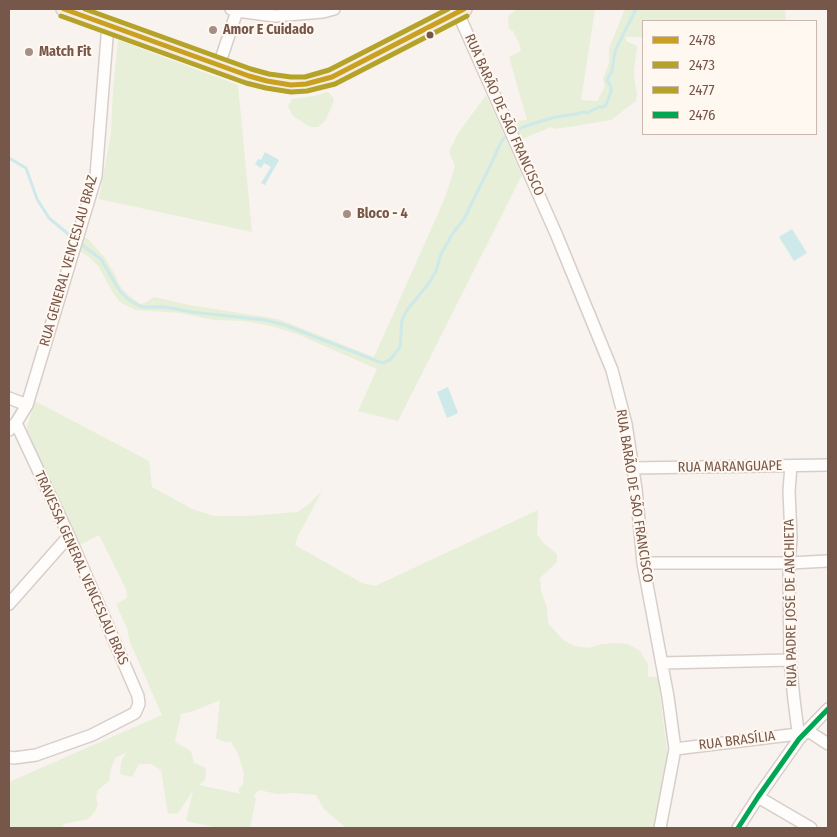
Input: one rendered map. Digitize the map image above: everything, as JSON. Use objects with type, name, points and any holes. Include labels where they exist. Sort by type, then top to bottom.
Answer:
[{"type":"main road","points":[[64,9],[249,76],[291,85],[306,84],[332,77],[461,11]]},
{"type":"street","points":[[219,65],[234,10],[275,16],[323,12],[334,9]]},
{"type":"street","name":"RUA BARÃO DE SÃO FRANCISCO","points":[[461,11],[508,128],[548,213],[612,370],[626,424],[636,489],[644,563],[668,697],[675,749],[660,828]]},
{"type":"street","name":"RUA GENERAL VENCESLAU BRAZ","points":[[12,427],[27,405],[96,176],[108,25]]},
{"type":"street","points":[[9,398],[27,405]]},
{"type":"street","name":"TRAVESSA GENERAL VENCESLAU BRAS","points":[[9,757],[36,755],[92,735],[135,713],[139,704],[138,696],[69,536],[12,427]]},
{"type":"street","name":"RUA MARANGUAPE","points":[[632,468],[828,465]]},
{"type":"street","name":"RUA PADRE JOSÉ DE ANCHIETA","points":[[791,466],[790,660],[802,735]]},
{"type":"street","points":[[9,604],[69,536]]},
{"type":"street","points":[[644,563],[789,563],[828,561]]},
{"type":"street","points":[[662,663],[790,660]]},
{"type":"street","points":[[738,828],[802,735],[828,709]]},
{"type":"street","points":[[802,735],[828,744]]},
{"type":"street","name":"RUA BRASÍLIA","points":[[675,749],[802,735]]},
{"type":"street","points":[[758,798],[811,828]]},
{"type":"green space","points":[[517,9],[595,9],[581,100],[597,101],[605,86],[603,79],[609,63],[609,48],[625,9],[785,9],[786,20],[642,20],[642,37],[626,37],[626,41],[637,46],[634,71],[636,101],[611,120],[556,129],[551,127],[520,140],[513,121],[527,120],[509,57],[521,51],[513,31],[509,29],[508,16]]},
{"type":"green space","points":[[118,40],[238,85],[252,232],[99,199],[111,133]]},
{"type":"green space","points":[[328,92],[334,101],[325,121],[318,127],[310,127],[293,116],[288,106],[292,99]]},
{"type":"green space","points":[[486,95],[522,175],[398,421],[358,411],[377,369],[297,334],[271,326],[244,321],[214,320],[180,313],[136,310],[121,303],[113,293],[99,267],[88,256],[78,250],[81,237],[87,238],[105,258],[120,286],[140,304],[154,297],[189,305],[278,319],[374,357],[445,198],[455,166],[449,152],[457,135]]},
{"type":"green space","points":[[35,401],[149,461],[152,487],[192,509],[214,516],[249,516],[297,512],[309,504],[322,491],[295,545],[362,583],[375,586],[538,510],[537,534],[543,543],[557,554],[557,562],[540,578],[541,590],[547,608],[548,623],[563,640],[575,646],[589,648],[602,644],[628,644],[640,651],[648,664],[648,677],[658,677],[668,760],[654,828],[346,828],[324,809],[316,795],[277,794],[259,790],[253,797],[256,798],[250,828],[218,828],[186,821],[193,791],[178,813],[168,814],[161,770],[151,764],[139,764],[132,777],[120,774],[121,762],[126,753],[116,757],[111,768],[109,781],[98,790],[96,797],[98,804],[88,819],[64,824],[62,828],[9,828],[9,782],[162,715],[130,642],[127,628],[116,604],[127,598],[126,589],[99,535],[80,545],[27,440],[27,426]],"holes":[[[220,700],[216,738],[225,742],[231,742],[238,754],[244,773],[243,785],[238,790],[241,794],[199,785],[205,780],[206,768],[194,763],[191,751],[175,742],[181,714],[194,711]]]},
{"type":"water","points":[[265,152],[279,160],[265,185],[261,183],[271,167],[264,163],[261,168],[255,164],[258,159],[261,160]]},
{"type":"water","points":[[792,229],[807,253],[794,261],[779,237]]},
{"type":"water","points":[[448,387],[458,413],[447,418],[437,392]]},
{"type":"waterway","points":[[515,132],[523,127],[545,120],[583,112],[587,113],[606,105],[611,92],[611,87],[607,80],[612,71],[615,51],[636,9]]},
{"type":"waterway","points":[[78,242],[101,259],[119,290],[129,300],[142,307],[165,307],[265,320],[285,325],[382,363],[390,360],[400,347],[402,320],[407,310],[429,283],[436,271],[441,254],[453,233],[464,219],[500,144],[504,138],[510,135]]},
{"type":"waterway","points":[[9,158],[26,168],[37,199],[49,218],[73,238]]},
{"type":"transit line","name":"2478","points":[[64,9],[249,76],[291,85],[306,84],[332,77],[464,9]]},
{"type":"transit line","name":"2477","points":[[85,9],[251,69],[291,77],[305,77],[329,70],[448,9]]},
{"type":"transit line","name":"2473","points":[[61,16],[246,83],[291,92],[307,91],[335,84],[467,16]]},
{"type":"transit line","name":"2476","points":[[738,828],[799,739],[828,709]]},
{"type":"place","name":"Amor E Cuidado","points":[[213,30]]},
{"type":"place","name":"Match Fit","points":[[29,52]]},
{"type":"place","name":"Bloco - 4","points":[[347,214]]}]
